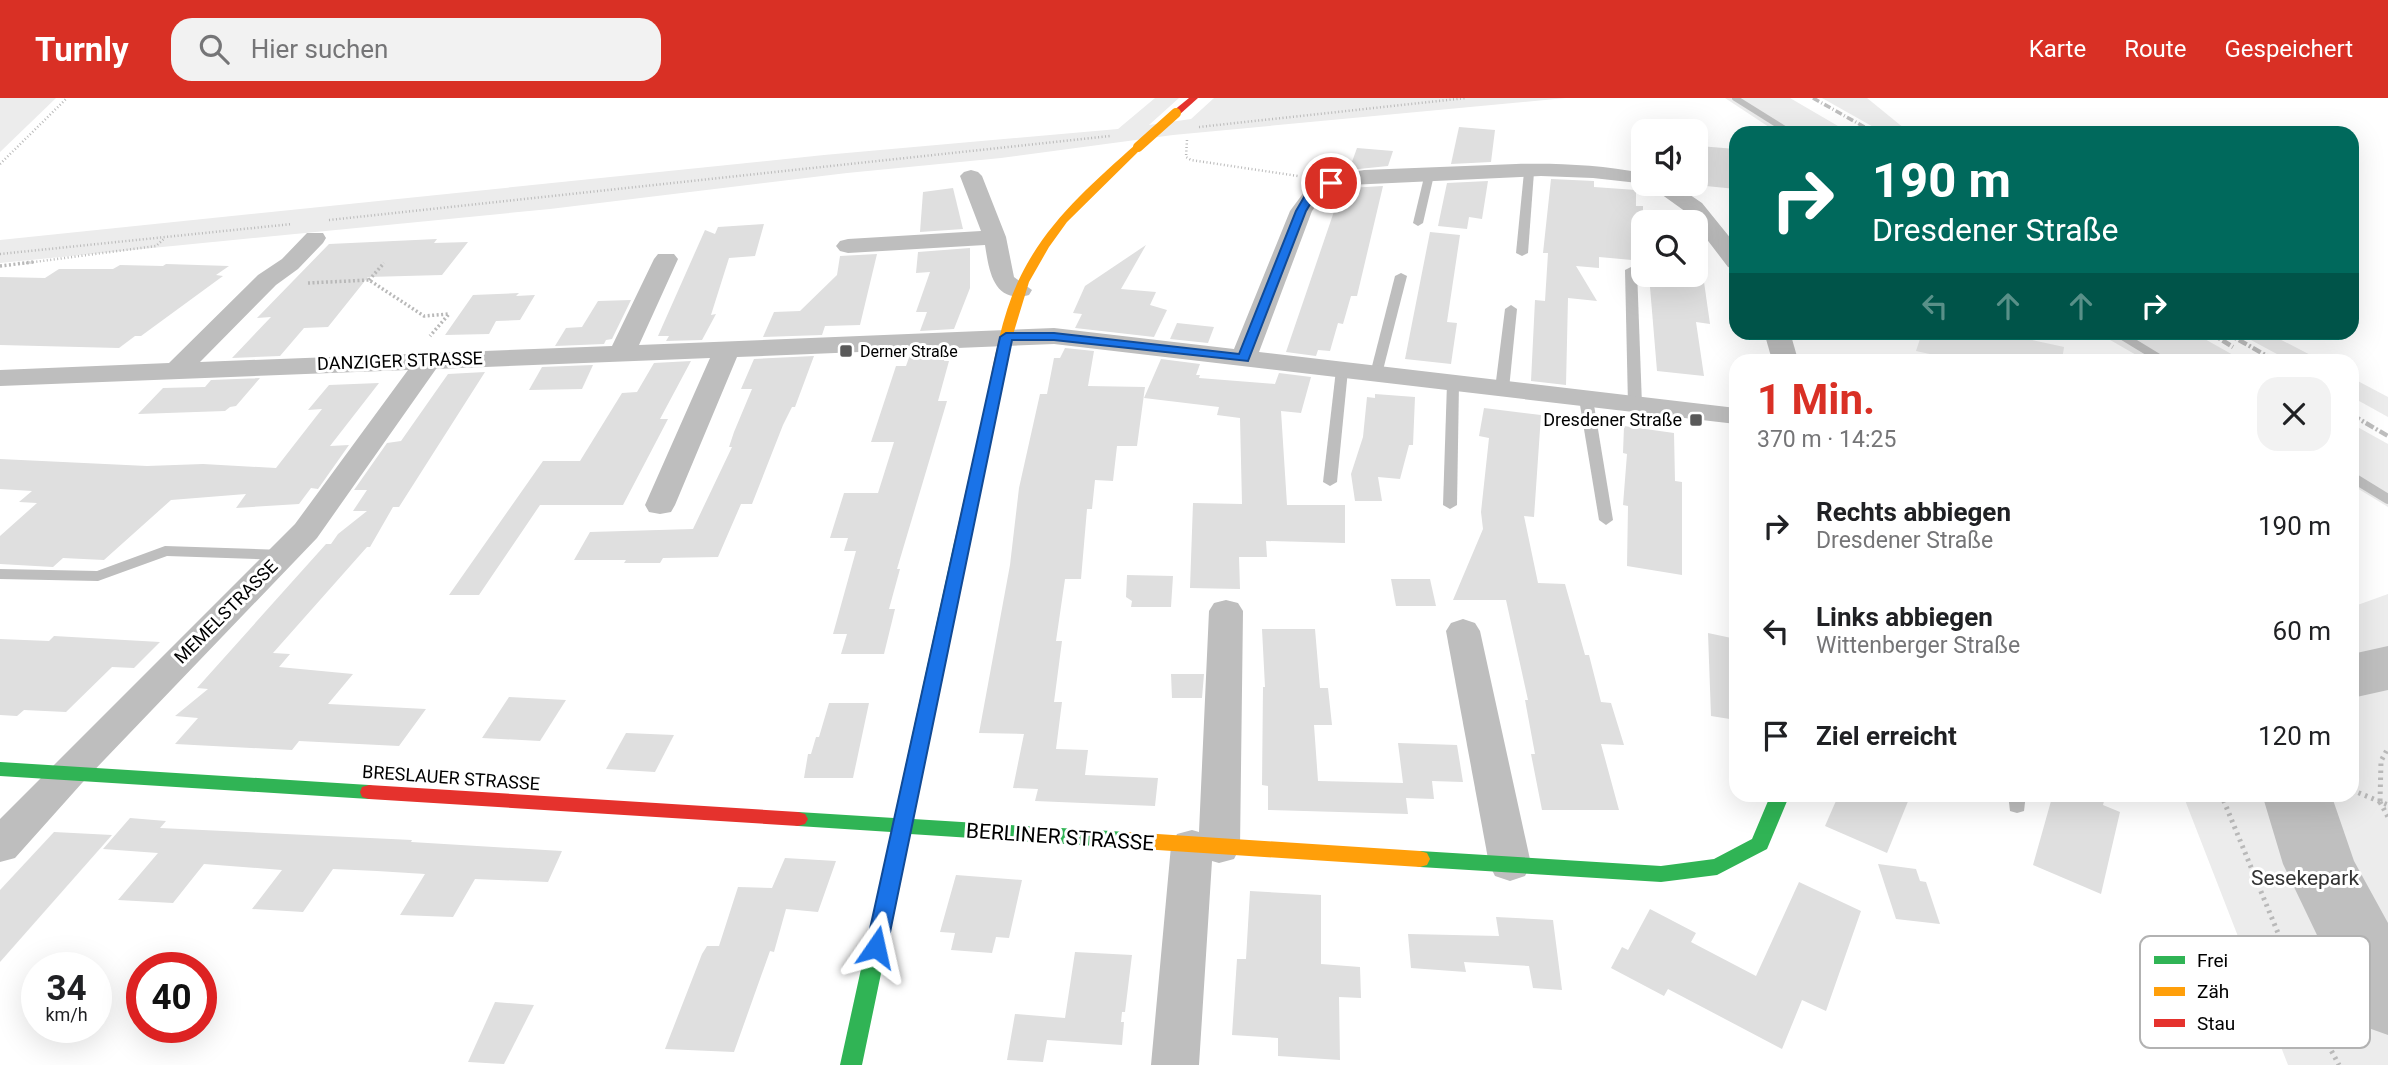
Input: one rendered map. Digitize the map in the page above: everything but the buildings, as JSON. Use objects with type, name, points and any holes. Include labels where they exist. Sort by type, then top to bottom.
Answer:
[{"type":"street","points":[[850,1065],[1006,337],[1020,290],[1043,246],[1067,213],[1194,98]]},
{"type":"street","points":[[1243,359],[1301,211],[1311,194],[1331,183],[1361,177],[1530,172],[1584,171],[1631,177]]},
{"type":"street","points":[[971,176],[995,237],[1003,280],[1020,290]]},
{"type":"street","points":[[1683,196],[1699,210],[1729,252]]},
{"type":"street","points":[[178,369],[262,285],[290,264],[313,227]]},
{"type":"street","points":[[848,246],[995,237]]},
{"type":"street","points":[[622,353],[666,259]]},
{"type":"street","points":[[1006,337],[1054,336],[1729,415]]},
{"type":"street","name":"DANZIGER STRASSE","points":[[0,378],[1006,337]]},
{"type":"street","points":[[660,505],[727,349]]},
{"type":"street","name":"MEMELSTRASSE","points":[[0,846],[306,531],[419,361]]},
{"type":"street","points":[[1175,1065],[1206,847],[1226,611]]},
{"type":"street","points":[[1463,631],[1510,864]]},
{"type":"street","name":"BRESLAUER STRASSE","points":[[0,769],[900,827]]},
{"type":"street","name":"BERLINER STRASSE","points":[[900,827],[1661,874],[1717,867],[1760,844],[1778,802]]},
{"type":"lane","points":[[1522,253],[1530,172]]},
{"type":"lane","points":[[1418,223],[1429,175]]},
{"type":"lane","points":[[1376,374],[1401,276]]},
{"type":"lane","points":[[1632,287],[1635,405]]},
{"type":"lane","points":[[1502,389],[1511,309]]},
{"type":"lane","points":[[1330,482],[1342,370]]},
{"type":"lane","points":[[1450,505],[1453,383]]},
{"type":"lane","points":[[1586,399],[1606,520]]},
{"type":"lane","points":[[0,574],[98,576],[164,551],[282,555]]},
{"type":"path","points":[[0,164],[67,98]]},
{"type":"path","points":[[1188,128],[1466,98]]},
{"type":"path","points":[[0,254],[166,237],[313,227],[1121,135]]},
{"type":"path","points":[[1188,138],[1186,156],[1191,160],[1279,171],[1331,183]]},
{"type":"path","points":[[0,266],[156,246],[166,237]]},
{"type":"path","points":[[369,280],[384,263]]},
{"type":"path","points":[[262,285],[369,280],[424,316],[449,314],[419,361]]},
{"type":"path","points":[[2388,748],[2381,761],[2380,801],[2388,817]]},
{"type":"path","points":[[2359,793],[2388,806]]},
{"type":"path","points":[[2224,802],[2279,936]]},
{"type":"path","points":[[2330,1048],[2339,1065]]},
{"type":"green space","points":[[0,98],[56,98],[0,152]]},
{"type":"green space","points":[[1155,98],[1179,98],[1149,125],[1191,119],[1214,98],[1566,98],[1173,135],[1001,158],[847,173],[550,209],[0,263],[0,240],[824,155],[1118,129]]},
{"type":"green space","points":[[1725,98],[1790,98],[1838,126],[1767,126]]},
{"type":"green space","points":[[1822,98],[1867,98],[1901,126],[1872,126]]},
{"type":"green space","points":[[1920,340],[2032,340],[2064,347],[2063,354],[1930,354],[1916,351]]},
{"type":"green space","points":[[2110,340],[2206,340],[2231,354],[2135,354]]},
{"type":"green space","points":[[2251,340],[2281,340],[2308,354],[2277,354]]},
{"type":"green space","points":[[2359,382],[2388,397],[2388,417],[2359,401]]},
{"type":"green space","points":[[2359,428],[2388,444],[2388,507],[2359,489]]},
{"type":"green space","name":"Sesekepark","points":[[2388,594],[2388,1065],[2288,1065],[2281,1048],[2370,1048],[2370,936],[2238,936],[2186,802],[2359,802],[2359,604]]},
{"type":"waterway","points":[[1735,98],[1780,126]]},
{"type":"waterway","points":[[2129,340],[2152,354]]},
{"type":"waterway","points":[[2359,481],[2388,499]]},
{"type":"waterway","points":[[2359,674],[2388,668]]},
{"type":"waterway","points":[[2299,802],[2319,864],[2356,936]]},
{"type":"waterway","points":[[2370,965],[2388,1000]]},
{"type":"railway","points":[[1813,98],[1863,126]]},
{"type":"railway","points":[[2222,340],[2233,347]]},
{"type":"railway","points":[[2239,340],[2264,354]]},
{"type":"railway","points":[[2359,419],[2388,436]]},
{"type":"traffic: fast","points":[[851,1065],[962,543]]},
{"type":"traffic: fast","points":[[0,769],[369,792]]},
{"type":"traffic: fast","points":[[1420,859],[1661,874],[1717,867],[1760,844],[1778,802]]},
{"type":"traffic: fast","points":[[798,819],[1127,840]]},
{"type":"traffic: slow","points":[[1138,147],[1176,113]]},
{"type":"traffic: slow","points":[[962,543],[1005,338],[1016,300],[1032,264],[1064,219],[1138,147]]},
{"type":"traffic: slow","points":[[1127,840],[1420,859]]},
{"type":"traffic: jam","points":[[1176,113],[1194,98]]},
{"type":"traffic: jam","points":[[369,792],[798,819]]},
{"type":"place","name":"Derner Straße","points":[[846,351]]},
{"type":"place","name":"Dresdener Straße","points":[[1696,420]]},
{"type":"route","points":[[876,947],[1006,337],[1054,336],[1243,359],[1301,211],[1311,194],[1331,183]]}]
